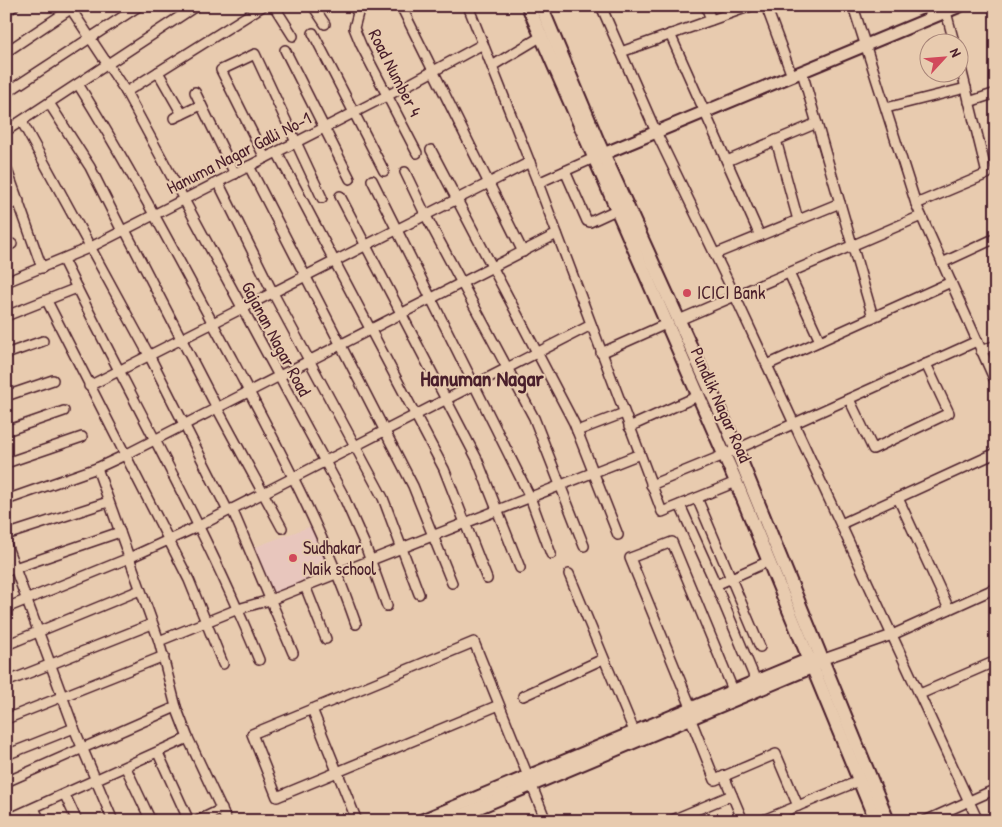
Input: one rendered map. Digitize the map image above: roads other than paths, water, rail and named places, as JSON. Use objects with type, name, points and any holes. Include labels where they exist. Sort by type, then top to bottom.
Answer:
[{"type":"main road","name":"Pundlik Nagar Road","points":[[528,6],[599,156],[672,322],[698,396],[768,561],[888,821]]},
{"type":"main road","name":"Pundlik Nagar Road","points":[[541,6],[599,156],[616,210],[736,450],[814,662],[876,821]]},
{"type":"street","points":[[6,12],[14,6]]},
{"type":"street","points":[[6,93],[139,6]]},
{"type":"street","points":[[6,131],[196,6]]},
{"type":"street","points":[[126,92],[263,6]]},
{"type":"street","points":[[274,6],[293,36]]},
{"type":"street","points":[[313,6],[325,24]]},
{"type":"street","name":"Road Number 4","points":[[353,6],[358,13],[354,28],[417,153]]},
{"type":"street","points":[[401,6],[432,72],[523,252]]},
{"type":"street","points":[[468,6],[530,162],[662,512],[736,482]]},
{"type":"street","points":[[601,6],[656,132],[735,296],[978,821]]},
{"type":"street","points":[[706,6],[711,20]]},
{"type":"street","points":[[621,52],[751,6]]},
{"type":"street","points":[[766,6],[817,123],[872,317]]},
{"type":"street","points":[[853,6],[916,204],[996,383]]},
{"type":"street","points":[[928,6],[932,18]]},
{"type":"street","points":[[538,183],[960,6]]},
{"type":"street","points":[[6,52],[72,7]]},
{"type":"street","name":"Gajanan Nagar Road","points":[[72,7],[126,92],[342,494],[387,606]]},
{"type":"street","points":[[946,12],[951,32]]},
{"type":"street","points":[[313,33],[384,171]]},
{"type":"street","points":[[670,34],[760,236]]},
{"type":"street","points":[[492,66],[542,36]]},
{"type":"street","name":"Hanuma Nagar Galli No-1","points":[[6,282],[91,247],[388,96],[483,44]]},
{"type":"street","points":[[285,50],[350,179]]},
{"type":"street","points":[[265,158],[221,70],[255,54],[322,198]]},
{"type":"street","points":[[158,72],[178,116],[201,105]]},
{"type":"street","points":[[916,204],[987,174],[964,82]]},
{"type":"street","points":[[78,84],[118,149],[294,477],[338,572],[356,624]]},
{"type":"street","points":[[886,108],[966,88]]},
{"type":"street","points":[[195,92],[235,174]]},
{"type":"street","points":[[969,102],[996,93]]},
{"type":"street","points":[[49,103],[90,167],[282,528]]},
{"type":"street","points":[[22,122],[149,355],[230,510],[293,652]]},
{"type":"street","points":[[727,161],[817,123]]},
{"type":"street","points":[[776,140],[798,220]]},
{"type":"street","points":[[431,150],[538,352],[577,431],[618,535]]},
{"type":"street","points":[[277,152],[444,469],[488,579]]},
{"type":"street","points":[[89,386],[530,162]]},
{"type":"street","points":[[249,166],[304,277],[413,486],[452,583]]},
{"type":"street","points":[[7,171],[42,268]]},
{"type":"street","points":[[565,171],[587,221],[590,222],[616,210]]},
{"type":"street","points":[[405,172],[426,216],[534,418],[584,546]]},
{"type":"street","points":[[372,180],[396,231],[476,384],[530,497],[552,554]]},
{"type":"street","points":[[218,182],[273,293],[383,498],[419,594]]},
{"type":"street","points":[[340,196],[477,459],[520,568]]},
{"type":"street","points":[[6,206],[18,201]]},
{"type":"street","points":[[715,254],[840,203]]},
{"type":"street","points":[[601,354],[921,216]]},
{"type":"street","points":[[6,500],[97,468],[557,234]]},
{"type":"street","points":[[942,263],[996,238]]},
{"type":"street","points":[[63,260],[118,371],[199,526],[238,609],[259,660]]},
{"type":"street","points":[[789,272],[820,341]]},
{"type":"street","points":[[767,366],[951,282]]},
{"type":"street","points":[[6,316],[77,288]]},
{"type":"street","points":[[47,301],[189,580],[223,664]]},
{"type":"street","points":[[6,608],[129,558],[199,526],[591,326]]},
{"type":"street","points":[[6,354],[43,341]]},
{"type":"street","points":[[651,485],[736,450],[977,341]]},
{"type":"street","points":[[982,351],[996,345]]},
{"type":"street","points":[[849,399],[872,449],[949,413],[926,364]]},
{"type":"street","points":[[6,396],[53,380]]},
{"type":"street","points":[[629,427],[698,396]]},
{"type":"street","points":[[6,431],[64,411]]},
{"type":"street","points":[[577,431],[624,413]]},
{"type":"street","points":[[6,463],[82,437]]},
{"type":"street","points":[[841,524],[996,453]]},
{"type":"street","points":[[159,641],[238,609],[270,600],[640,454]]},
{"type":"street","points":[[97,468],[164,656],[176,707],[188,738],[228,821]]},
{"type":"street","points":[[697,498],[760,647]]},
{"type":"street","points":[[898,498],[948,609]]},
{"type":"street","points":[[6,535],[108,502]]},
{"type":"street","points":[[680,505],[756,681]]},
{"type":"street","points":[[11,570],[120,532]]},
{"type":"street","points":[[733,690],[672,542],[630,558],[693,715],[715,780],[776,754],[798,806]]},
{"type":"street","points":[[6,544],[11,570],[26,600],[95,782],[113,821]]},
{"type":"street","points":[[716,585],[768,561]]},
{"type":"street","points":[[569,574],[634,731]]},
{"type":"street","points":[[305,586],[326,639]]},
{"type":"street","points":[[447,821],[634,731],[693,715],[733,690],[892,635],[996,588]]},
{"type":"street","points":[[6,646],[140,590]]},
{"type":"street","points":[[6,682],[152,624]]},
{"type":"street","points":[[499,705],[277,797],[252,734],[474,642],[546,821]]},
{"type":"street","points":[[6,719],[164,656]]},
{"type":"street","points":[[523,696],[603,659]]},
{"type":"street","points":[[920,694],[996,661]]},
{"type":"street","points":[[420,821],[529,781],[693,715],[814,662]]},
{"type":"street","points":[[6,782],[176,707]]},
{"type":"street","points":[[312,709],[357,821]]},
{"type":"street","points":[[6,755],[74,728]]},
{"type":"street","points":[[6,820],[95,782],[188,738]]},
{"type":"street","points":[[158,753],[189,821]]},
{"type":"street","points":[[126,768],[151,821]]},
{"type":"street","points":[[724,776],[743,821]]},
{"type":"street","points":[[761,821],[859,781]]},
{"type":"street","points":[[925,821],[996,789]]},
{"type":"street","points":[[66,795],[77,821]]},
{"type":"street","points":[[670,821],[732,795]]},
{"type":"street","points":[[34,808],[40,821]]},
{"type":"street","points":[[197,821],[222,809]]},
{"type":"place","name":"ICICI Bank","points":[[687,293]]},
{"type":"place","name":"Sudhakar Naik school","points":[[293,558]]},
{"type":"district","name":"Hanuman Nagar","points":[[482,378]]}]
